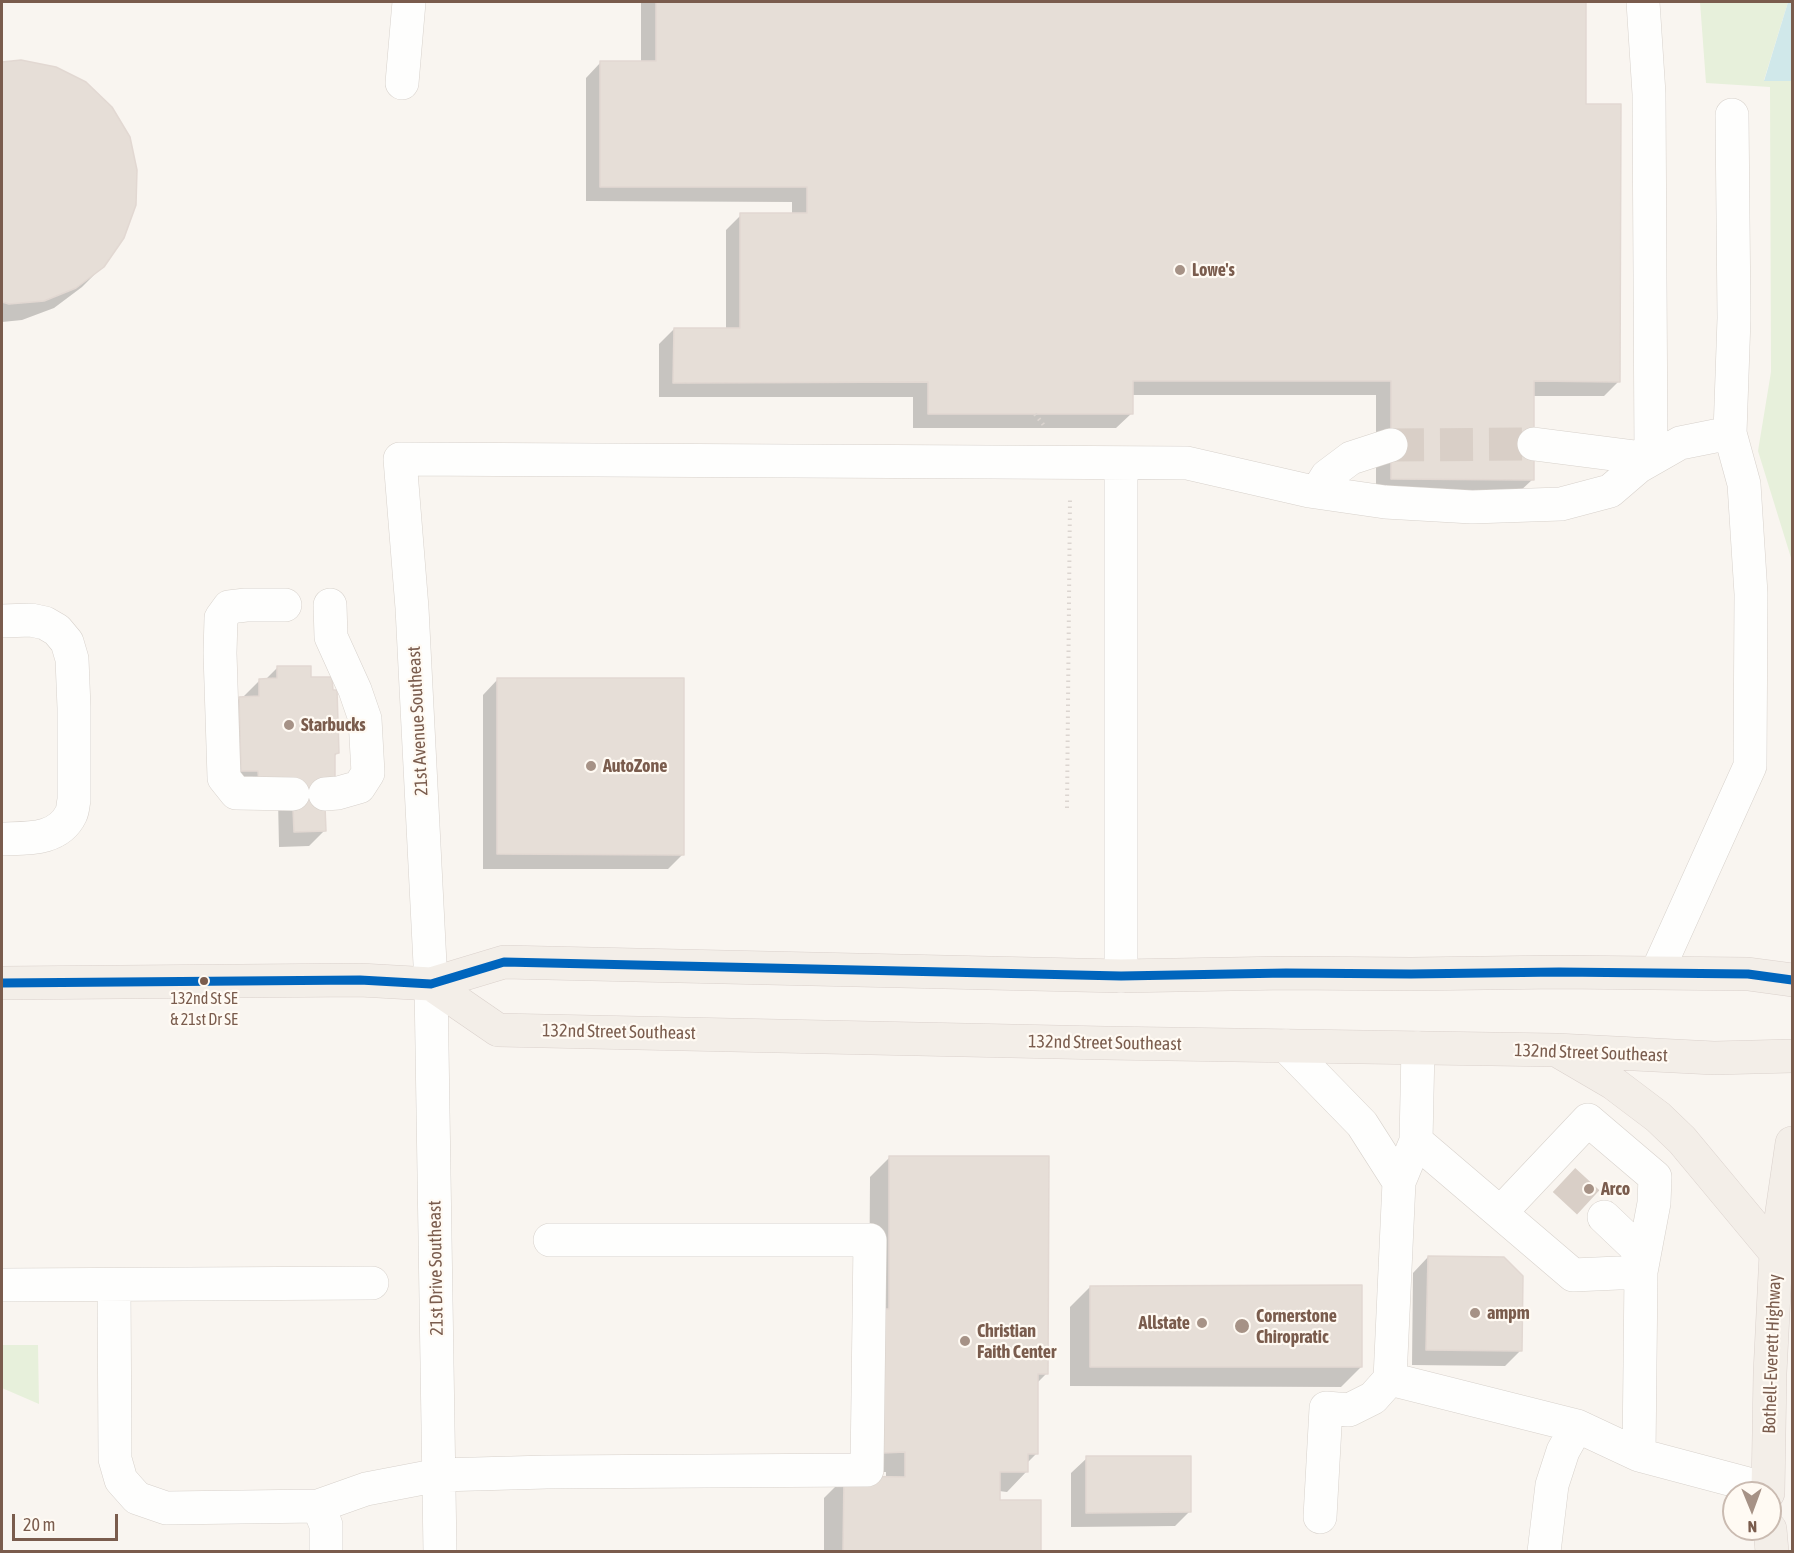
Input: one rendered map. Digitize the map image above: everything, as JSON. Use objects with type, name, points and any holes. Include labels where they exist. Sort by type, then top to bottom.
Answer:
[{"type":"main road","points":[[2,983],[360,980],[431,984],[504,962],[1121,976],[1658,972],[1748,974],[1792,980]]},
{"type":"main road","name":"132nd Street Southeast","points":[[431,984],[498,1030],[1105,1044],[1556,1050],[1714,1058],[1792,1056]]},
{"type":"main road","points":[[1556,1050],[1613,1083],[1658,1117],[1784,1247]]},
{"type":"main road","name":"Bothell-Everett Highway","points":[[1767,1481],[1770,1373],[1784,1247],[1792,1143]]},
{"type":"street","points":[[402,83],[409,2]]},
{"type":"street","points":[[1643,2],[1648,94],[1650,459]]},
{"type":"street","points":[[1658,972],[1750,766],[1750,583],[1744,484],[1730,433],[1734,318],[1732,115]]},
{"type":"street","points":[[1070,463],[1187,463],[1317,492],[1384,502],[1472,507],[1561,504],[1610,491],[1638,466],[1680,443],[1730,433]]},
{"type":"street","points":[[1534,444],[1650,459]]},
{"type":"street","points":[[1317,492],[1327,476],[1351,458],[1391,445]]},
{"type":"street","name":"21st Avenue Southeast","points":[[431,984],[412,608],[400,459],[1070,463]]},
{"type":"street","points":[[1121,463],[1121,976]]},
{"type":"street","points":[[285,605],[229,607],[221,618],[224,778],[236,793],[293,794]]},
{"type":"street","points":[[325,794],[360,787],[368,773],[365,719],[355,690],[331,638],[330,606]]},
{"type":"street","points":[[2,621],[31,620],[45,623],[57,630],[67,642],[72,659],[74,708],[74,800],[70,814],[60,827],[44,837],[2,839]]},
{"type":"street","name":"21st Drive Southeast","points":[[431,984],[440,1551]]},
{"type":"street","points":[[1286,1046],[1362,1124],[1399,1182]]},
{"type":"street","points":[[1320,1517],[1326,1408],[1349,1410],[1373,1398],[1390,1379],[1399,1182],[1416,1141],[1418,1047]]},
{"type":"street","points":[[1501,1212],[1555,1172],[1587,1120],[1655,1177],[1654,1203],[1643,1263],[1639,1455]]},
{"type":"street","points":[[1416,1141],[1574,1275],[1643,1263]]},
{"type":"street","points":[[1604,1217],[1643,1263]]},
{"type":"street","points":[[114,1285],[115,1459],[121,1480],[138,1498],[166,1508],[318,1506],[366,1489],[439,1475],[867,1470],[870,1240],[550,1240]]},
{"type":"street","points":[[2,1285],[372,1283]]},
{"type":"street","points":[[1390,1379],[1577,1426],[1639,1455],[1731,1481]]},
{"type":"street","points":[[1544,1551],[1552,1485],[1563,1451],[1577,1426]]},
{"type":"street","points":[[318,1506],[326,1525],[326,1551]]},
{"type":"path","points":[[1035,414],[1070,463],[1067,808]]},
{"type":"green space","points":[[1700,2],[1788,2],[1764,80],[1792,81],[1792,561],[1758,451],[1771,372],[1770,87],[1706,83]]},
{"type":"green space","points":[[2,1345],[38,1345],[39,1404],[2,1388]]},
{"type":"water","points":[[1788,2],[1792,2],[1792,81],[1764,81]]},
{"type":"building","name":"Lowe's","points":[[656,2],[1586,2],[1586,104],[1621,104],[1620,382],[1534,381],[1534,480],[1391,479],[1391,381],[1133,381],[1133,414],[928,414],[928,382],[673,383],[674,328],[740,328],[740,213],[807,213],[807,187],[600,187],[600,61],[656,61]]},
{"type":"building","points":[[21,60],[56,67],[86,82],[112,107],[130,137],[137,170],[136,205],[124,238],[104,267],[76,288],[44,301],[9,304],[2,302],[2,62]]},
{"type":"building","name":"Starbucks","points":[[277,666],[311,666],[311,677],[332,677],[333,690],[337,690],[339,753],[335,754],[335,782],[324,782],[326,831],[294,832],[292,784],[259,785],[258,771],[241,771],[239,697],[259,696],[259,679],[277,678]]},
{"type":"building","name":"AutoZone","points":[[497,678],[684,678],[684,855],[497,854]]},
{"type":"building","name":"Christian Faith Center","points":[[889,1156],[1049,1156],[1048,1374],[1038,1374],[1038,1454],[1028,1454],[1028,1472],[1000,1472],[1000,1500],[1041,1500],[1041,1552],[843,1552],[844,1476],[905,1477],[905,1452],[882,1453],[882,1309],[889,1309]]},
{"type":"building","name":"ampm","points":[[1428,1256],[1504,1257],[1523,1276],[1522,1351],[1426,1350]]},
{"type":"building","points":[[1362,1285],[1362,1367],[1090,1367],[1090,1286]]},
{"type":"building","points":[[1086,1456],[1191,1456],[1191,1512],[1086,1513]]},
{"type":"tunnel","points":[[1391,445],[1534,444]]},
{"type":"tunnel","points":[[1564,1180],[1604,1217]]},
{"type":"transit line","points":[[2,983],[360,980],[431,984],[504,962],[1121,976],[1559,972],[1748,974],[1792,980]]},
{"type":"place","name":"Lowe's","points":[[1180,270]]},
{"type":"place","name":"Starbucks","points":[[289,725]]},
{"type":"place","name":"AutoZone","points":[[591,766]]},
{"type":"place","name":"132nd St SE & 21st Dr SE","points":[[204,981]]},
{"type":"place","name":"Arco","points":[[1589,1189]]},
{"type":"place","name":"ampm","points":[[1475,1313]]},
{"type":"place","name":"Allstate","points":[[1202,1323]]},
{"type":"place","name":"Cornerstone Chiropratic","points":[[1242,1326]]},
{"type":"place","name":"Christian Faith Center","points":[[965,1341]]}]
